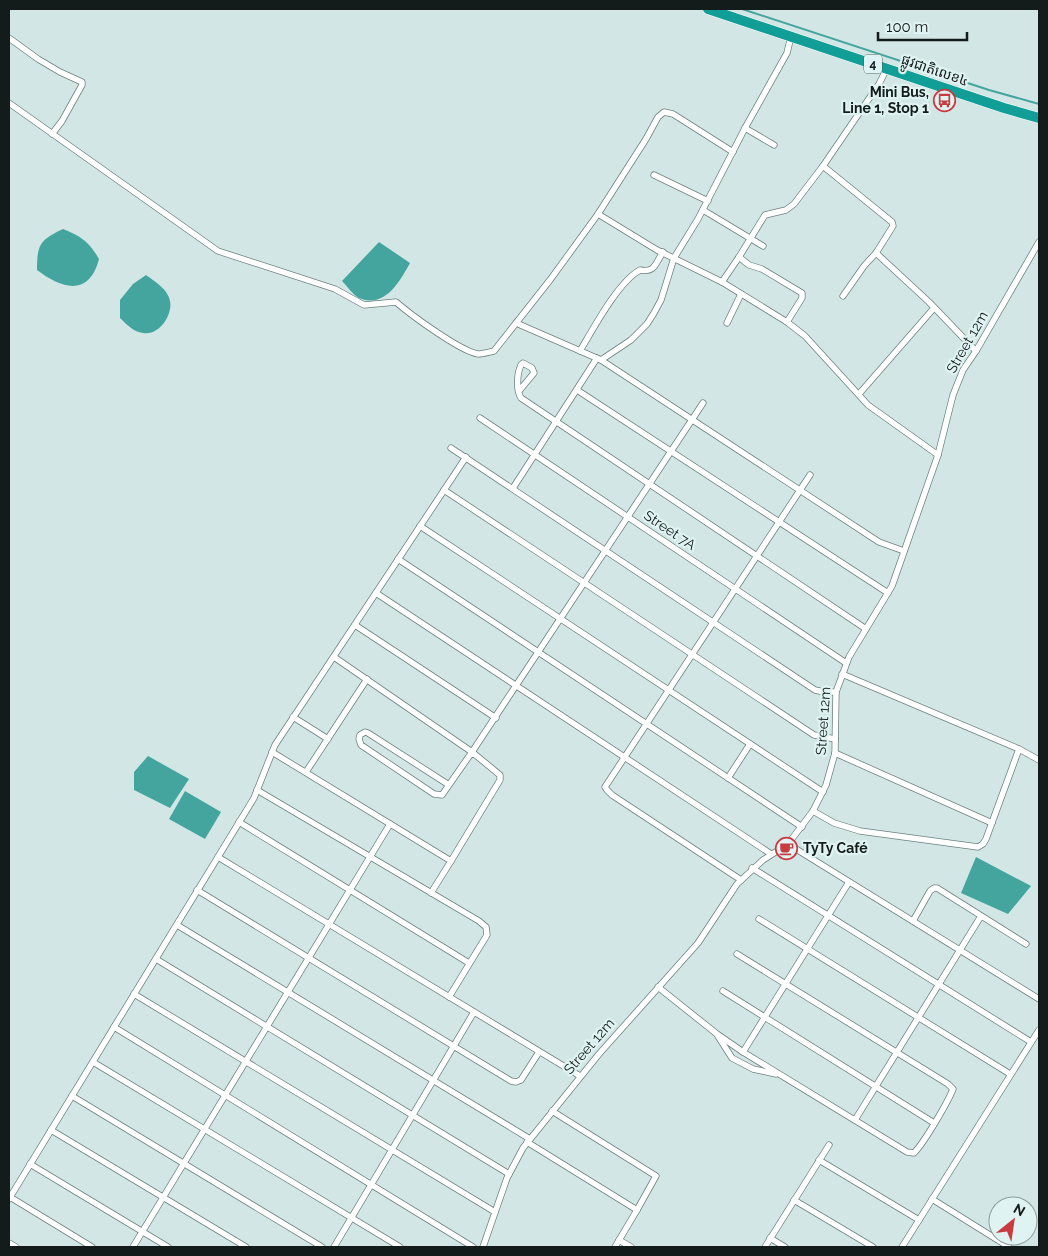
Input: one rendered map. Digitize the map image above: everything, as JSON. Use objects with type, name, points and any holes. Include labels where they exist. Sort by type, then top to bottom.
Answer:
[{"type":"highway","name":"ផ្លូវជាតិលេខ៤","points":[[708,9],[790,36],[886,72],[1039,118]]},
{"type":"street","points":[[513,488],[599,359],[630,340],[647,324],[661,300],[674,258],[708,201],[745,128],[787,53],[790,36]]},
{"type":"street","points":[[9,38],[38,60],[82,82],[62,120],[52,134]]},
{"type":"street","points":[[722,282],[766,215],[786,210],[794,204],[823,166],[886,72]]},
{"type":"street","points":[[9,103],[218,251],[335,289],[364,305],[396,302],[412,315],[449,339],[479,354],[494,351],[516,323],[598,214],[658,117],[664,112],[672,114],[733,152]]},
{"type":"street","points":[[745,128],[774,145]]},
{"type":"street","points":[[823,166],[892,222],[893,226],[876,253],[864,266],[843,296]]},
{"type":"street","points":[[654,175],[708,201]]},
{"type":"street","points":[[703,210],[763,246]]},
{"type":"street","points":[[598,214],[662,252],[722,282],[787,322],[805,336],[868,405],[938,455]]},
{"type":"street","name":"Street 12m","points":[[484,1247],[509,1174],[529,1141],[580,1076],[698,943],[730,892],[752,868],[788,844],[814,811],[823,792],[835,753],[836,692],[846,663],[892,586],[938,455],[953,395],[963,370],[1039,242]]},
{"type":"street","points":[[580,351],[602,313],[628,280],[640,270],[648,272],[652,270],[662,252]]},
{"type":"street","points":[[876,253],[976,351]]},
{"type":"street","points":[[739,257],[749,265],[762,269],[802,293],[802,298],[787,322]]},
{"type":"street","points":[[728,323],[742,294]]},
{"type":"street","points":[[859,394],[934,308]]},
{"type":"street","points":[[516,323],[599,359],[879,542],[904,551]]},
{"type":"street","points":[[577,390],[888,593]]},
{"type":"street","points":[[518,391],[522,398],[556,422],[866,629]]},
{"type":"street","points":[[449,785],[368,733],[364,732],[360,735],[361,746],[434,794],[442,795],[496,718],[703,403]]},
{"type":"street","name":"Street 7A","points":[[480,418],[846,663]]},
{"type":"street","points":[[451,448],[815,690],[836,692]]},
{"type":"street","points":[[92,1247],[9,1198],[239,822],[257,790],[275,745],[466,457]]},
{"type":"street","points":[[741,880],[607,790],[606,787],[810,475]]},
{"type":"street","points":[[444,490],[814,735],[835,739]]},
{"type":"street","points":[[420,526],[823,792]]},
{"type":"street","points":[[398,559],[802,827]]},
{"type":"street","points":[[376,592],[771,854]]},
{"type":"street","points":[[355,625],[496,718]]},
{"type":"street","points":[[334,657],[472,752],[500,775],[500,780],[431,893]]},
{"type":"street","points":[[842,674],[1018,749],[1039,760]]},
{"type":"street","points":[[306,772],[368,679]]},
{"type":"street","points":[[293,717],[328,739]]},
{"type":"street","points":[[728,778],[750,744]]},
{"type":"street","points":[[814,811],[834,823],[860,831],[978,847],[983,844],[992,824],[1018,749]]},
{"type":"street","points":[[272,752],[451,861]]},
{"type":"street","points":[[835,753],[992,824]]},
{"type":"street","points":[[257,790],[480,921],[486,927],[487,935],[449,997]]},
{"type":"street","points":[[239,822],[469,963]]},
{"type":"street","points":[[133,1247],[390,824]]},
{"type":"street","points":[[788,844],[1039,999]]},
{"type":"street","points":[[218,857],[580,1076]]},
{"type":"street","points":[[752,868],[1031,1042]]},
{"type":"street","points":[[743,1052],[849,882]]},
{"type":"street","points":[[913,921],[930,891],[937,888],[1026,944]]},
{"type":"street","points":[[198,890],[453,1047],[516,1082],[521,1080],[539,1052]]},
{"type":"street","points":[[855,1120],[981,916]]},
{"type":"street","points":[[759,919],[1010,1074]]},
{"type":"street","points":[[177,924],[433,1080],[637,1210]]},
{"type":"street","points":[[658,987],[743,1052],[907,1152],[914,1153],[953,1089],[948,1084],[737,954]]},
{"type":"street","points":[[156,958],[509,1174]]},
{"type":"street","points":[[723,991],[934,1123]]},
{"type":"street","points":[[134,994],[496,1212]]},
{"type":"street","points":[[334,1247],[474,1012]]},
{"type":"street","points":[[114,1026],[473,1247]]},
{"type":"street","points":[[902,1247],[1039,1030]]},
{"type":"street","points":[[717,1034],[732,1058],[753,1069],[783,1076]]},
{"type":"street","points":[[93,1062],[400,1247]]},
{"type":"street","points":[[72,1096],[322,1247]]},
{"type":"street","points":[[552,1111],[656,1176],[615,1247]]},
{"type":"street","points":[[51,1130],[246,1247]]},
{"type":"street","points":[[765,1247],[828,1145]]},
{"type":"street","points":[[819,1160],[919,1220]]},
{"type":"street","points":[[30,1164],[168,1247]]},
{"type":"street","points":[[932,1199],[1009,1247]]},
{"type":"street","points":[[794,1200],[873,1247]]},
{"type":"street","points":[[770,1238],[785,1247]]},
{"type":"street","points":[[619,1240],[631,1247]]},
{"type":"street","points":[[9,1243],[16,1247]]},
{"type":"water","points":[[63,229],[84,240],[99,259],[89,279],[82,284],[74,286],[65,285],[46,277],[37,270],[41,244],[49,236]]},
{"type":"water","points":[[379,242],[410,263],[396,285],[384,297],[377,300],[359,298],[342,281]]},
{"type":"water","points":[[146,275],[167,293],[170,307],[167,318],[159,328],[149,333],[143,333],[128,326],[120,318],[120,300],[133,284]]},
{"type":"water","points":[[148,756],[189,779],[170,808],[134,790],[134,772]]},
{"type":"water","points":[[185,791],[221,812],[205,839],[169,819]]},
{"type":"water","points":[[976,857],[1031,886],[1008,914],[961,893]]},
{"type":"waterway","points":[[742,9],[989,90],[1039,104]]},
{"type":"place","name":"Mini Bus, Line 1, Stop 1","points":[[945,100]]},
{"type":"place","name":"TyTy Café","points":[[787,848]]}]
